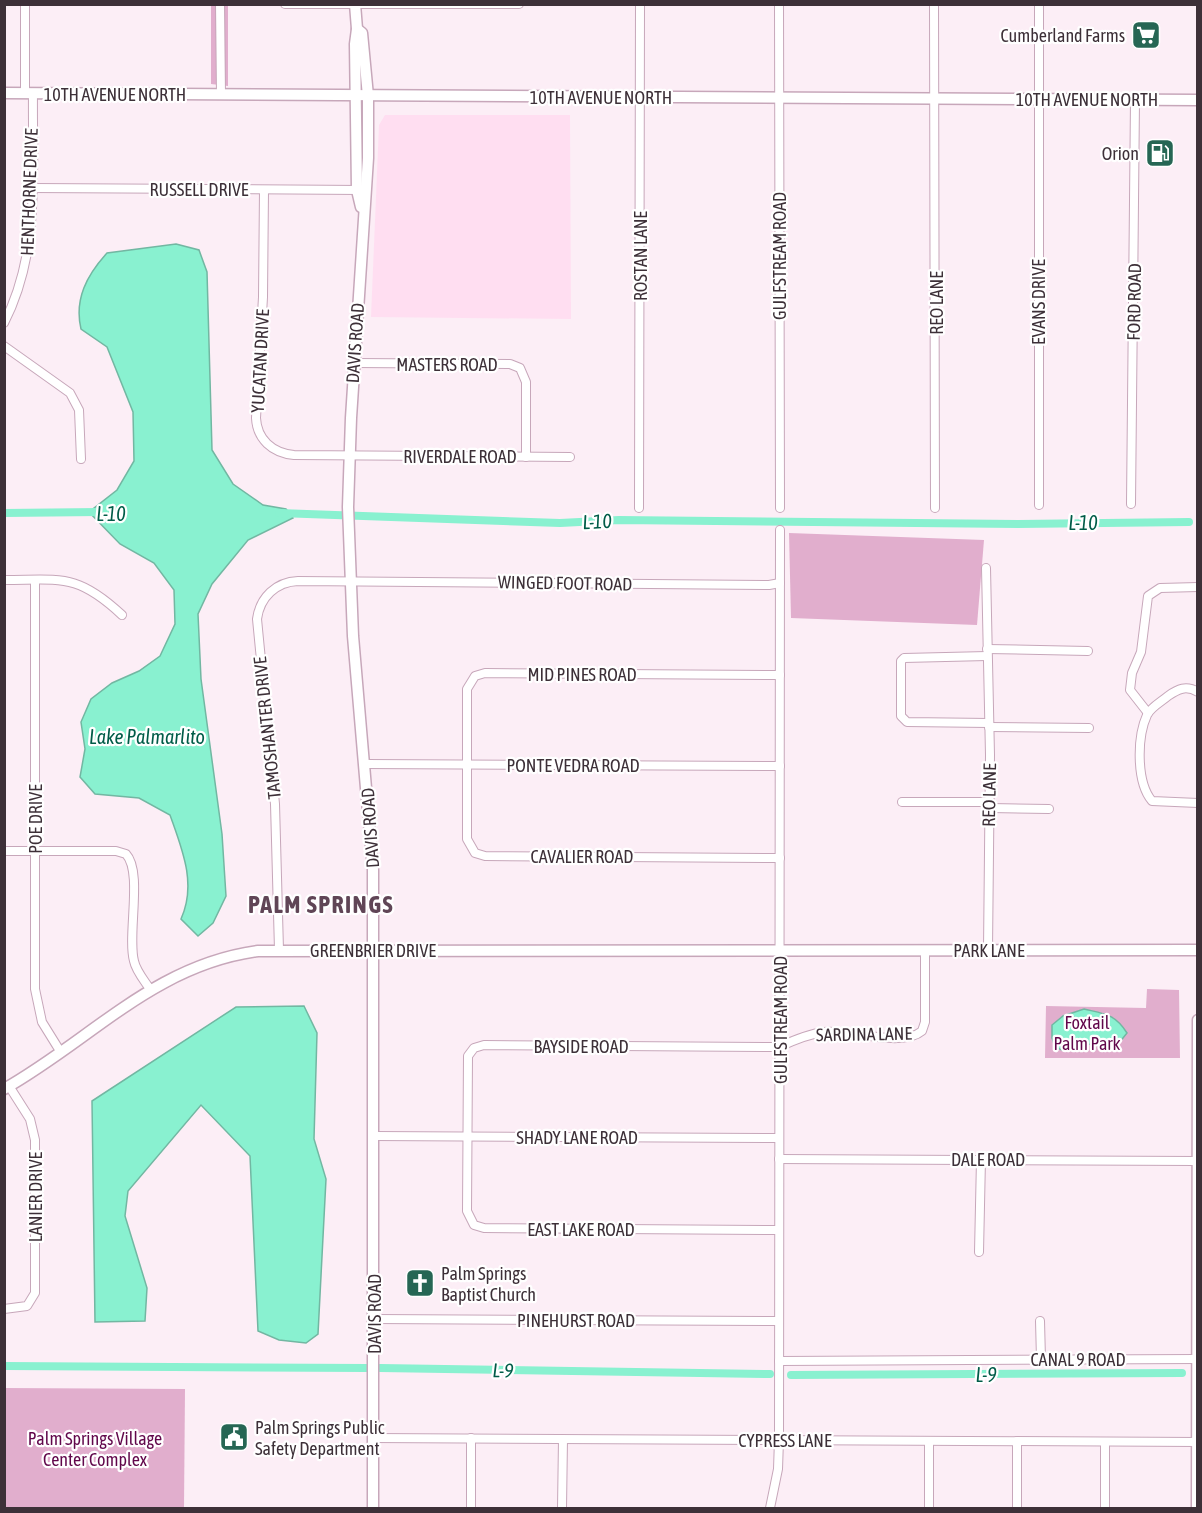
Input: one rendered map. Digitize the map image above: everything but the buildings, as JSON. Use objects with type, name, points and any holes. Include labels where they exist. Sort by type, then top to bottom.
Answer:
[{"type":"street","name":"HENTHORNE DRIVE","points":[[4,322],[25,270],[32,228],[25,4]]},
{"type":"street","points":[[220,4],[221,94]]},
{"type":"street","points":[[285,4],[519,4]]},
{"type":"street","name":"ROSTAN LANE","points":[[639,508],[640,4]]},
{"type":"street","name":"GULFSTREAM ROAD","points":[[779,4],[780,508]]},
{"type":"street","name":"REO LANE","points":[[934,4],[936,99],[935,508]]},
{"type":"street","name":"EVANS DRIVE","points":[[1039,4],[1039,505]]},
{"type":"street","name":"DAVIS ROAD","points":[[355,5],[356,96],[362,221],[348,507],[350,581],[373,870],[373,1509]]},
{"type":"street","name":"DAVIS ROAD","points":[[357,29],[362,33],[368,96],[362,190]]},
{"type":"street","name":"10TH AVENUE NORTH","points":[[4,93],[1197,100]]},
{"type":"street","name":"FORD ROAD","points":[[1131,504],[1135,100]]},
{"type":"street","name":"RUSSELL DRIVE","points":[[32,188],[362,190]]},
{"type":"street","name":"YUCATAN DRIVE","points":[[264,189],[263,297],[257,427],[267,444],[284,454],[349,456]]},
{"type":"street","points":[[4,346],[70,393],[78,410],[81,459]]},
{"type":"street","name":"MASTERS ROAD","points":[[354,363],[515,365],[523,372],[526,381],[526,457]]},
{"type":"street","name":"RIVERDALE ROAD","points":[[349,456],[570,457]]},
{"type":"street","name":"GULFSTREAM ROAD","points":[[770,1509],[778,1469],[779,1440],[780,530]]},
{"type":"street","name":"REO LANE","points":[[986,568],[990,805],[988,951]]},
{"type":"street","points":[[4,580],[64,581],[84,586],[102,597],[122,615]]},
{"type":"street","name":"POE DRIVE","points":[[34,580],[36,1000],[42,1022],[60,1051]]},
{"type":"street","name":"TAMOSHANTER DRIVE","points":[[279,950],[277,843],[258,614],[266,596],[283,583],[298,580],[350,581]]},
{"type":"street","name":"WINGED FOOT ROAD","points":[[350,581],[769,585],[780,583]]},
{"type":"street","points":[[1148,713],[1130,690],[1132,673],[1141,652],[1146,601],[1152,592],[1160,588],[1197,587]]},
{"type":"street","points":[[1088,651],[987,653],[904,658],[901,661],[901,716],[907,722],[1089,728]]},
{"type":"street","name":"MID PINES ROAD","points":[[467,764],[467,690],[471,680],[480,674],[780,675]]},
{"type":"street","points":[[1197,692],[1188,688],[1179,689],[1148,713],[1142,743],[1142,779],[1146,792],[1155,803],[1197,803]]},
{"type":"street","name":"PONTE VEDRA ROAD","points":[[366,764],[780,766]]},
{"type":"street","name":"CAVALIER ROAD","points":[[467,764],[467,839],[471,849],[479,855],[780,858]]},
{"type":"street","points":[[902,802],[1049,809]]},
{"type":"street","points":[[4,851],[116,851],[129,858],[132,868],[133,956],[138,971],[150,989]]},
{"type":"street","name":"GREENBRIER DRIVE","points":[[7,1088],[150,989],[185,970],[218,958],[279,950],[780,952]]},
{"type":"street","name":"PARK LANE","points":[[780,952],[1197,950]]},
{"type":"street","name":"SARDINA LANE","points":[[779,1047],[797,1039],[826,1032],[869,1037],[918,1034],[925,1022],[925,951]]},
{"type":"street","points":[[1197,1020],[1197,1509]]},
{"type":"street","name":"BAYSIDE ROAD","points":[[467,1137],[467,1062],[470,1052],[479,1046],[779,1047]]},
{"type":"street","name":"LANIER DRIVE","points":[[4,1309],[23,1308],[31,1303],[35,1293],[34,1140],[30,1119],[7,1088]]},
{"type":"street","name":"SHADY LANE ROAD","points":[[374,1136],[779,1138]]},
{"type":"street","name":"EAST LAKE ROAD","points":[[467,1137],[467,1211],[470,1221],[479,1227],[779,1230]]},
{"type":"street","name":"DALE ROAD","points":[[779,1159],[1197,1161]]},
{"type":"street","points":[[980,1251],[981,1159]]},
{"type":"street","name":"PINEHURST ROAD","points":[[374,1319],[779,1321]]},
{"type":"street","points":[[1040,1321],[1041,1359]]},
{"type":"street","name":"CANAL 9 ROAD","points":[[779,1361],[1197,1359]]},
{"type":"street","name":"CYPRESS LANE","points":[[374,1438],[1197,1442]]},
{"type":"street","points":[[471,1438],[471,1509]]},
{"type":"street","points":[[562,1439],[562,1509]]},
{"type":"street","points":[[929,1441],[929,1509]]},
{"type":"street","points":[[1017,1441],[1017,1509]]},
{"type":"street","points":[[1105,1442],[1105,1509]]},
{"type":"shaded area","points":[[385,115],[570,115],[571,319],[371,317],[379,125]]},
{"type":"green space","points":[[211,5],[228,5],[228,86],[211,84]]},
{"type":"green space","points":[[789,533],[984,540],[977,625],[791,618]]},
{"type":"green space","name":"Foxtail Palm Park","points":[[1147,989],[1179,990],[1180,1058],[1045,1058],[1046,1006],[1146,1008]]},
{"type":"green space","name":"Palm Springs Village Center Complex","points":[[5,1388],[185,1389],[184,1508],[5,1508]]},
{"type":"water","name":"Lake Palmarlito","points":[[176,244],[199,250],[207,272],[212,450],[233,484],[263,505],[286,509],[293,518],[248,540],[212,584],[198,614],[201,679],[222,834],[226,896],[213,923],[198,936],[181,919],[186,906],[188,880],[183,854],[170,815],[139,798],[95,794],[80,777],[85,749],[81,722],[91,699],[112,683],[139,671],[160,656],[175,624],[174,590],[154,563],[120,544],[89,512],[117,490],[134,461],[133,412],[107,347],[81,329],[79,308],[88,279],[107,253]]},
{"type":"water","points":[[304,1006],[317,1033],[314,1139],[326,1179],[318,1334],[306,1343],[279,1340],[258,1331],[250,1156],[201,1105],[128,1191],[125,1216],[147,1288],[145,1321],[95,1322],[92,1101],[236,1007]]},
{"type":"water","points":[[1084,1009],[1114,1018],[1123,1027],[1127,1033],[1115,1048],[1081,1043],[1064,1051],[1055,1047],[1052,1025],[1063,1016]]},
{"type":"waterway","name":"L-10","points":[[4,513],[99,512]]},
{"type":"waterway","name":"L-10","points":[[279,513],[560,523],[619,520],[1018,524],[1189,522]]},
{"type":"waterway","name":"L-9","points":[[4,1366],[367,1368]]},
{"type":"waterway","name":"L-9","points":[[380,1368],[770,1374]]},
{"type":"waterway","name":"L-9","points":[[791,1375],[1182,1373]]},
{"type":"place","name":"Cumberland Farms","points":[[1146,35]]},
{"type":"place","name":"Orion","points":[[1160,153]]},
{"type":"place","name":"Palm Springs Baptist Church","points":[[420,1283]]},
{"type":"place","name":"Palm Springs Public Safety Department","points":[[234,1437]]},
{"type":"district","name":"PALM SPRINGS","points":[[321,904]]}]
